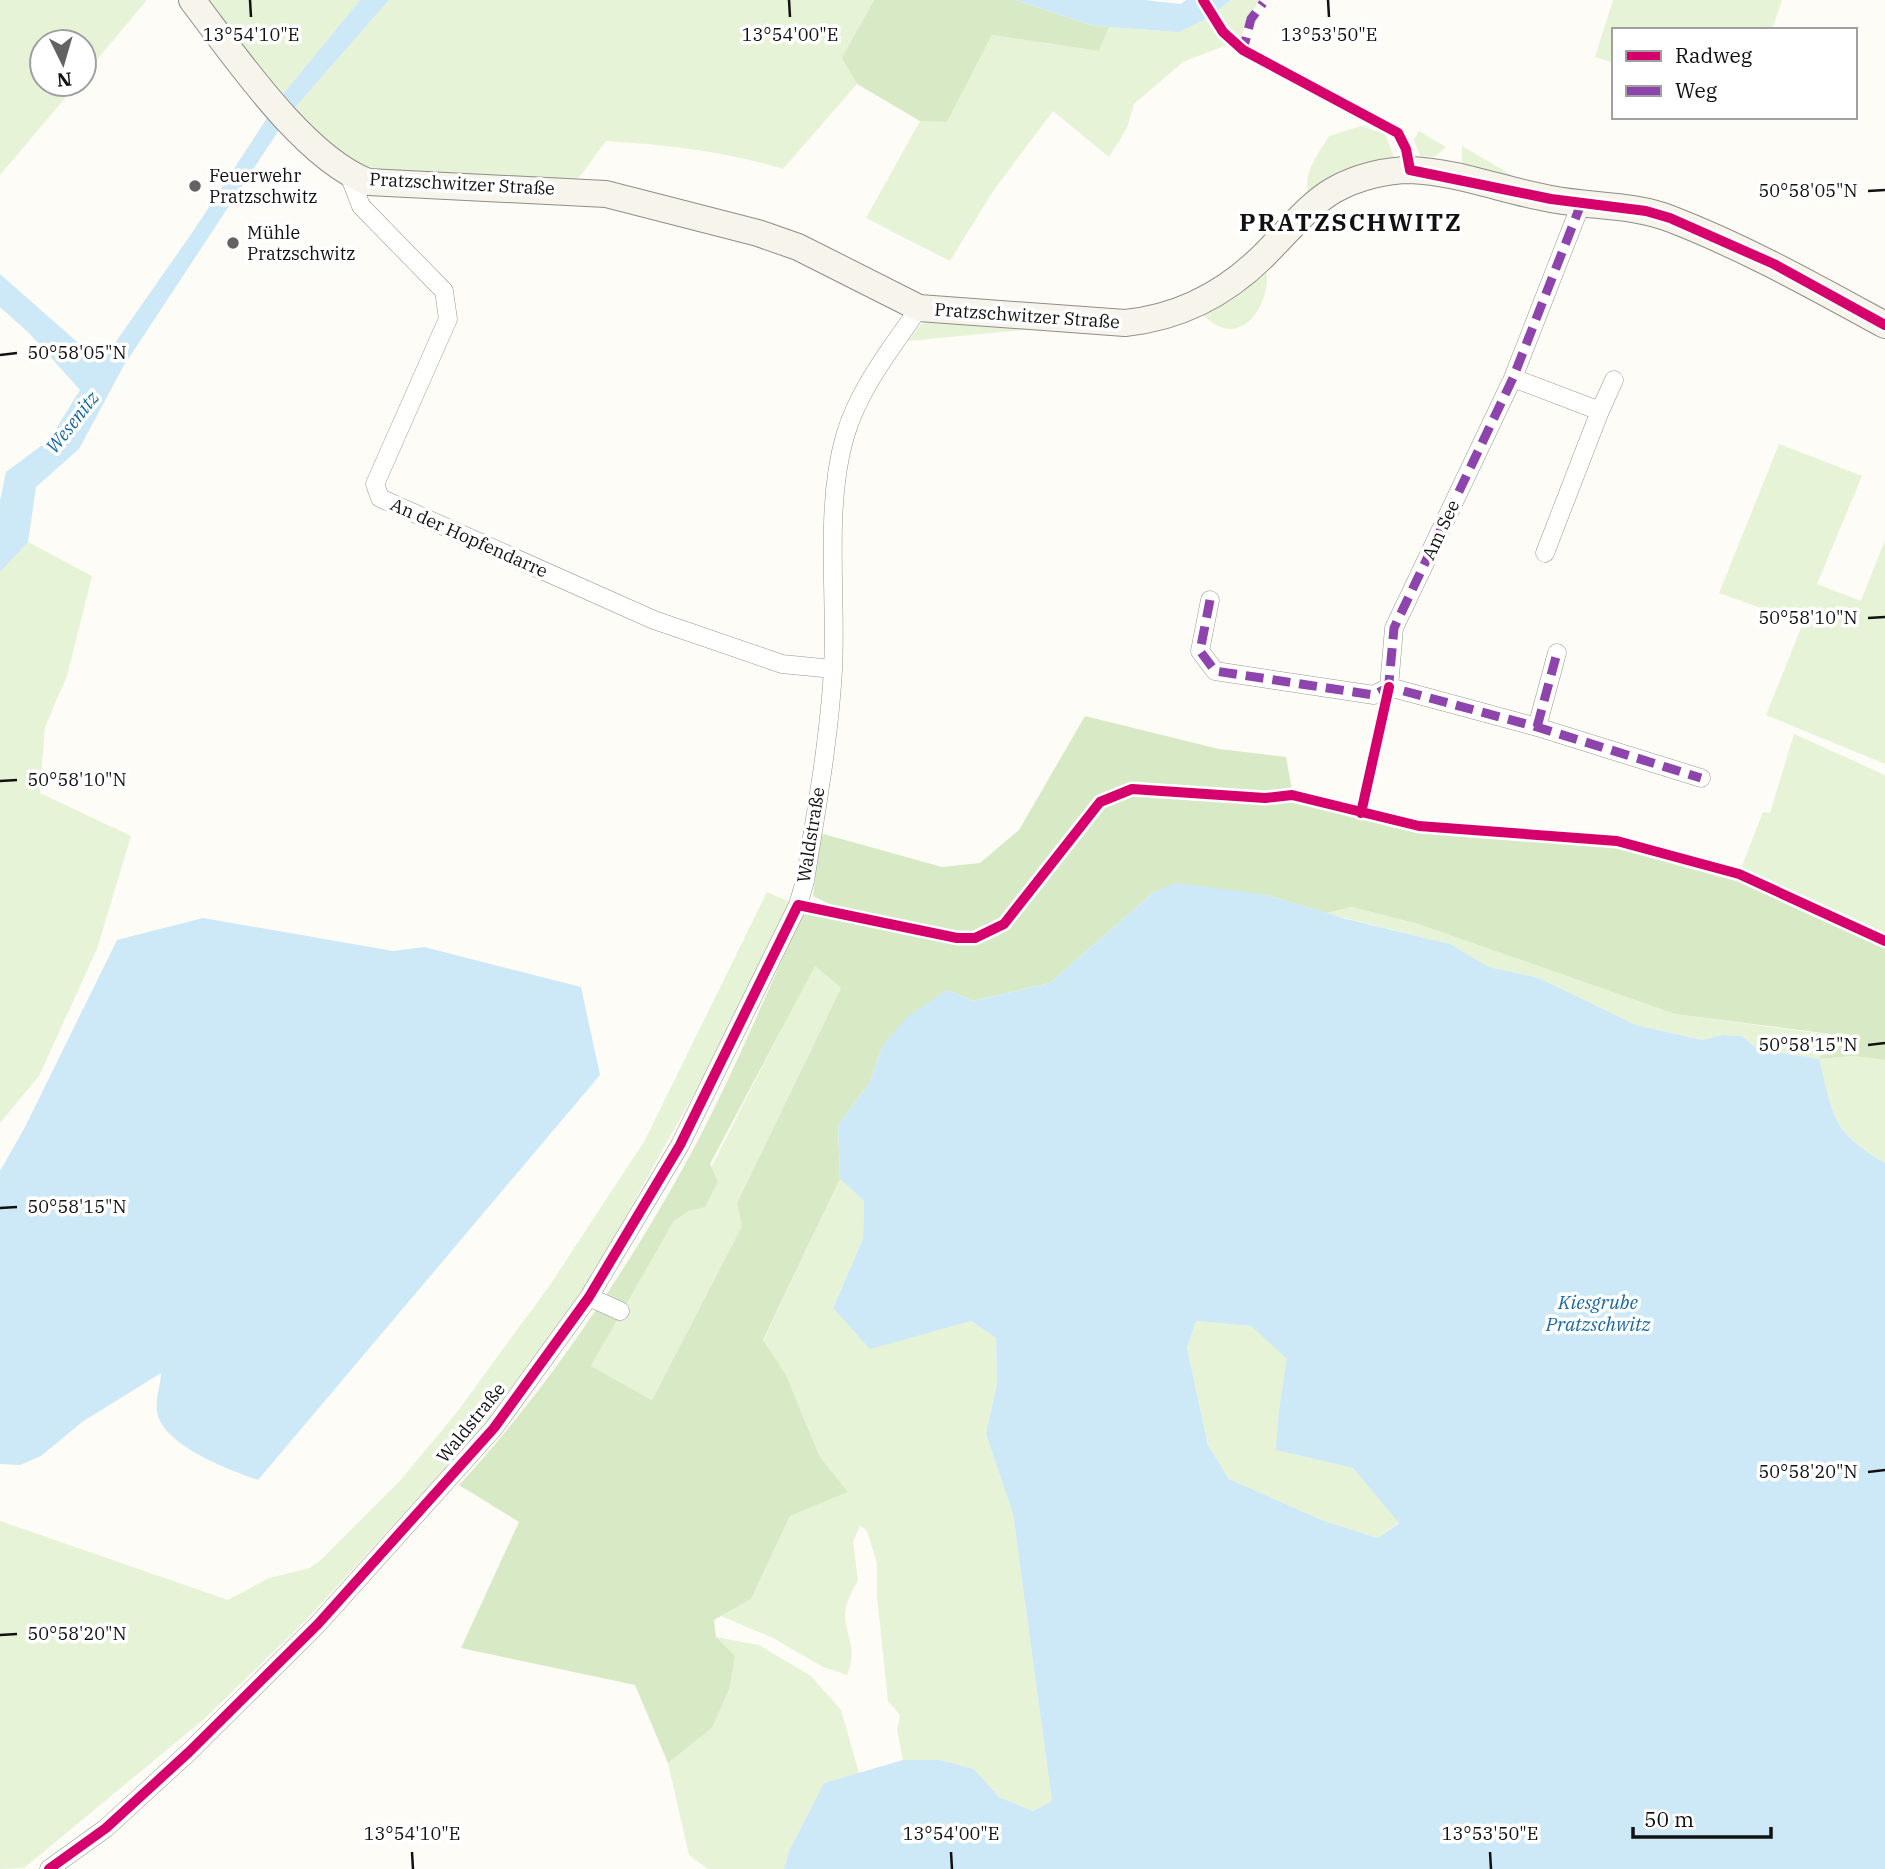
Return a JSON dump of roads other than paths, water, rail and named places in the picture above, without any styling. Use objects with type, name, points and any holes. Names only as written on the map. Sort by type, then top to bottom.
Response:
[{"type":"street","name":"Pratzschwitzer Straße","points":[[192,0],[281,112],[330,161],[349,175],[368,182],[606,194],[758,233],[810,253],[919,308],[1125,323],[1152,320],[1215,296],[1241,276],[1305,213],[1333,190],[1380,173],[1410,170],[1581,204],[1646,211],[1670,218],[1774,264],[1885,325]]},
{"type":"street","name":"An der Hopfendarre","points":[[349,175],[361,206],[444,291],[449,319],[375,484],[380,498],[654,620],[782,664],[833,669]]},
{"type":"street","name":"Am See","points":[[1389,687],[1394,628],[1513,378],[1581,204]]},
{"type":"street","name":"Waldstraße","points":[[49,1869],[115,1819],[189,1752],[318,1623],[494,1428],[589,1297],[680,1145],[798,905],[815,819],[833,669],[835,488],[841,451],[865,387],[919,308]]},
{"type":"street","points":[[1513,378],[1600,411]]},
{"type":"street","points":[[1545,553],[1614,380]]},
{"type":"street","points":[[1210,600],[1200,652],[1215,671],[1374,695],[1389,687],[1537,727],[1701,778]]},
{"type":"street","points":[[1537,727],[1557,653]]},
{"type":"street","points":[[589,1297],[620,1311]]},
{"type":"water","points":[[360,0],[389,0],[292,111],[279,99]]},
{"type":"water","points":[[1016,0],[1144,0],[1181,4],[1186,0],[1231,0],[1208,18],[1179,32],[1094,26]]},
{"type":"water","name":"Wesenitz","points":[[271,112],[283,124],[123,367],[79,449],[36,487],[28,542],[0,572],[0,501],[6,472],[49,440],[80,390],[29,333],[0,307],[0,274],[101,363],[194,230]]},
{"type":"water","name":"Kiesgrube Pratzschwitz","points":[[1177,883],[1267,895],[1347,919],[1450,944],[1489,967],[1539,978],[1636,1025],[1702,1040],[1722,1035],[1742,1036],[1757,1049],[1819,1059],[1837,1121],[1854,1141],[1885,1163],[1885,1869],[784,1869],[789,1851],[824,1783],[903,1760],[940,1760],[974,1769],[999,1797],[1033,1811],[1052,1801],[1013,1514],[986,1434],[997,1383],[996,1338],[971,1321],[870,1349],[833,1308],[863,1239],[864,1201],[840,1179],[838,1125],[870,1082],[882,1047],[908,1016],[947,990],[973,1001],[1050,983],[1155,891]],"holes":[[[1196,1321],[1251,1326],[1287,1359],[1276,1450],[1353,1468],[1399,1523],[1378,1538],[1324,1521],[1229,1479],[1208,1445],[1187,1348]]]},
{"type":"water","points":[[203,918],[393,951],[424,947],[581,987],[600,1075],[258,1480],[198,1455],[171,1435],[161,1423],[157,1411],[161,1373],[82,1422],[41,1456],[20,1465],[0,1464],[0,1171],[25,1127],[117,940]]},
{"type":"place","name":"Feuerwehr Pratzschwitz","points":[[195,186]]},
{"type":"place","name":"Mühle Pratzschwitz","points":[[233,243]]},
{"type":"district","name":"PRATZSCHWITZ","points":[[1351,223]]}]
